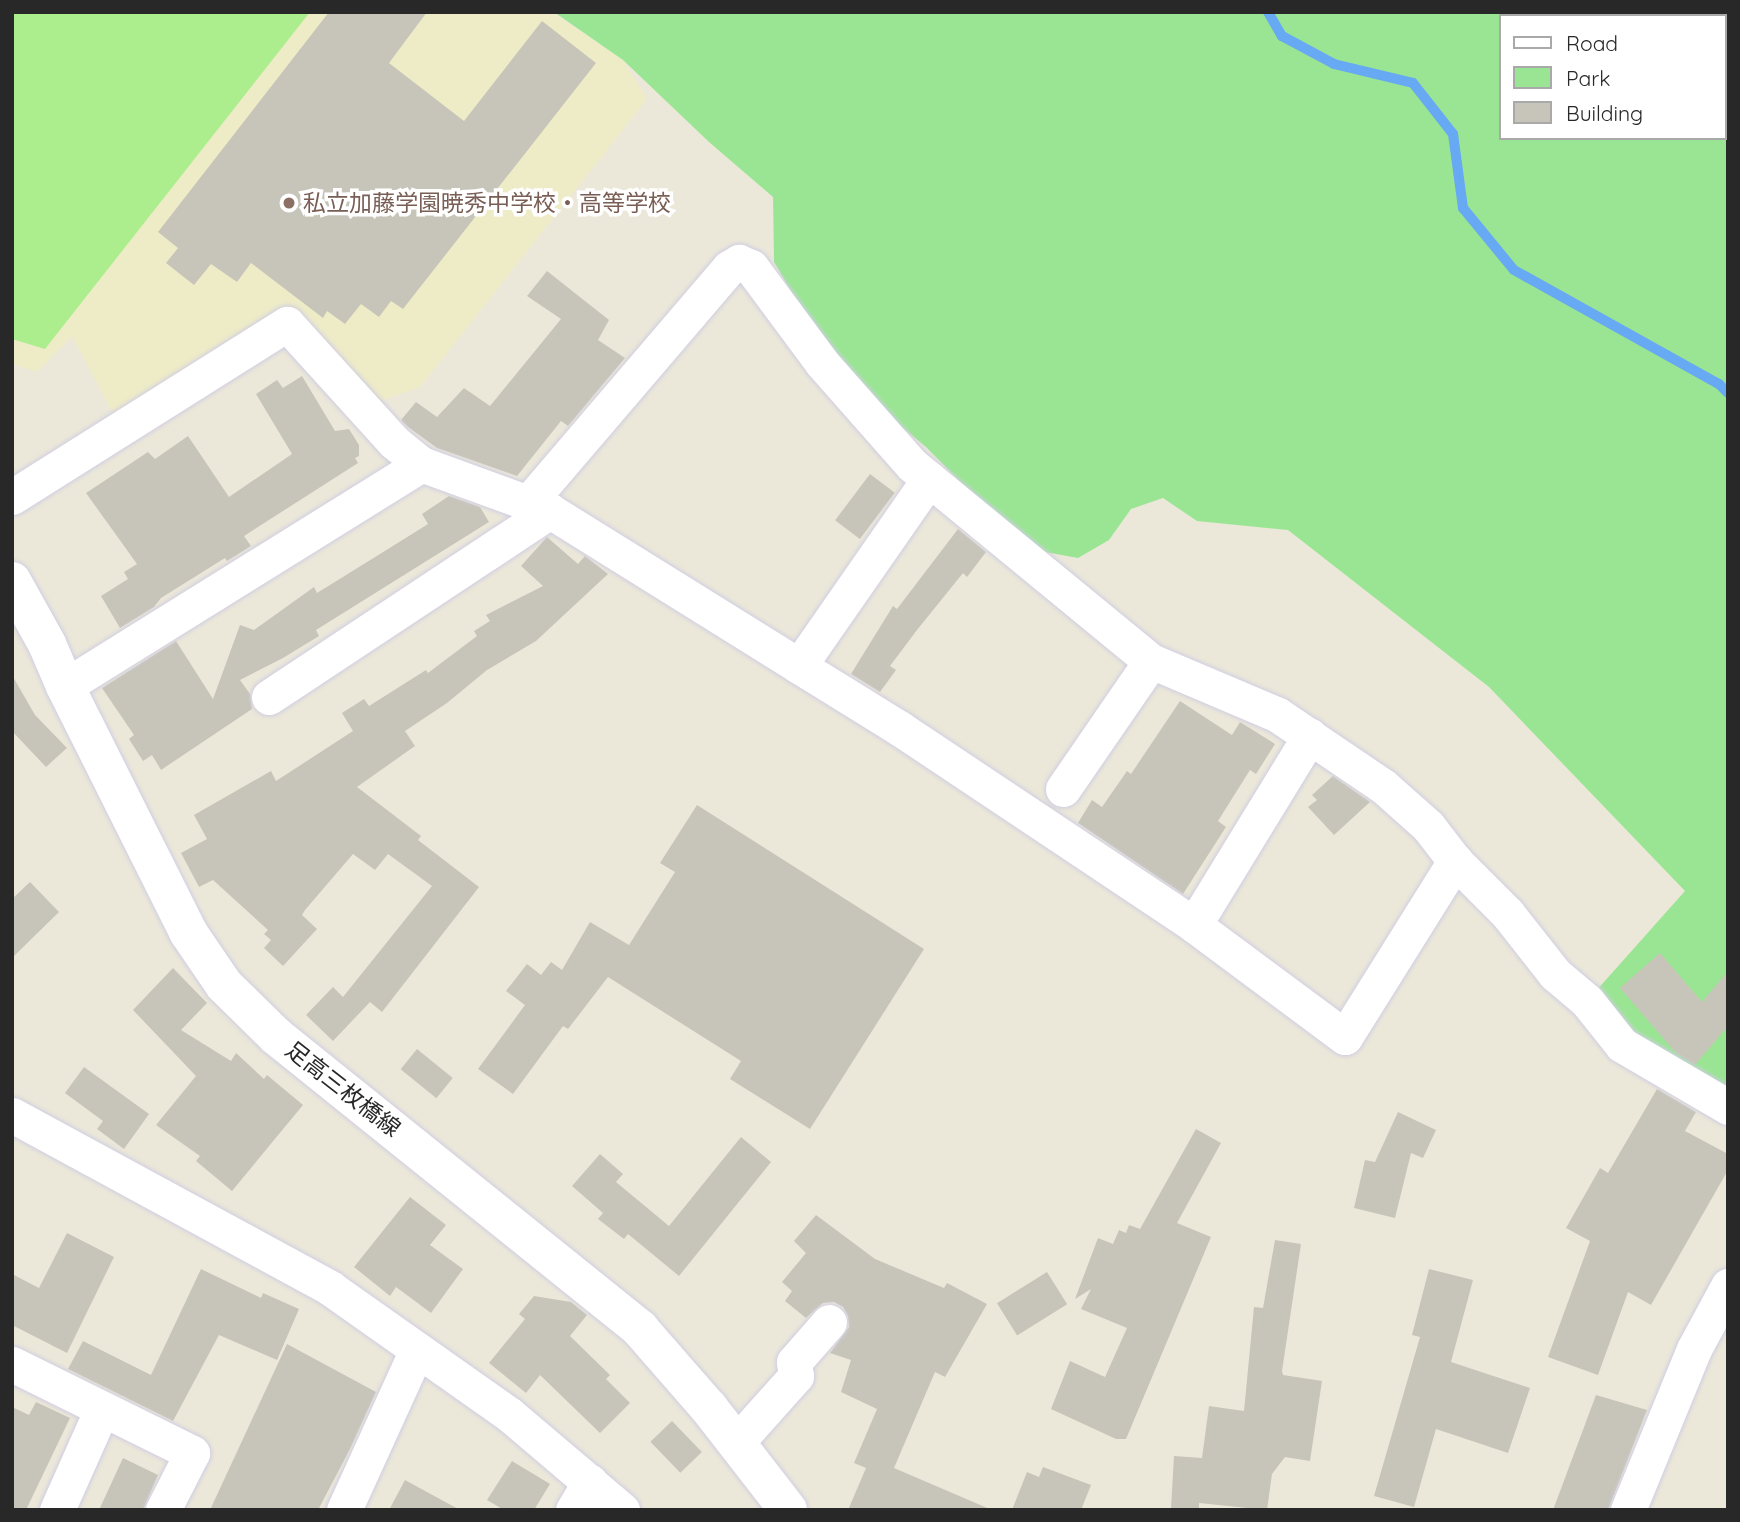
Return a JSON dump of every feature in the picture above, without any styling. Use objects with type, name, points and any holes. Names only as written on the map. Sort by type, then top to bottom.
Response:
[{"type":"main road","name":"足高三枚橋線","points":[[12,581],[47,644],[65,686],[188,932],[224,985],[276,1036],[640,1329],[736,1443],[788,1510]]},
{"type":"street","points":[[269,697],[539,507],[729,268],[739,261],[751,267],[822,363],[912,465],[1151,661],[1278,715],[1383,786],[1428,826],[1455,861],[1507,914],[1555,974],[1587,1001],[1622,1045],[1728,1107]]},
{"type":"street","points":[[12,497],[287,324],[394,442],[421,464],[539,507],[899,728],[1194,925],[1345,1037],[1455,861]]},
{"type":"street","points":[[65,686],[421,464]]},
{"type":"street","points":[[799,666],[929,479]]},
{"type":"street","points":[[1063,789],[1151,661]]},
{"type":"street","points":[[1194,925],[1310,736]]},
{"type":"street","points":[[12,1115],[330,1288],[510,1415],[581,1496],[622,1510]]},
{"type":"street","points":[[1628,1510],[1694,1349],[1728,1286]]},
{"type":"street","points":[[736,1443],[796,1376],[794,1362],[829,1322]]},
{"type":"street","points":[[344,1510],[417,1350]]},
{"type":"street","points":[[12,1364],[192,1453],[163,1510]]},
{"type":"street","points":[[57,1510],[102,1410]]},
{"type":"shaded area","name":"私立加藤学園暁秀中学校・高等学校","points":[[12,12],[552,12],[623,60],[647,99],[420,387],[380,401],[289,306],[115,417],[72,336],[37,372],[12,364]]},
{"type":"green space","points":[[12,12],[310,12],[45,349],[12,339]]},
{"type":"green space","points":[[554,12],[1728,12],[1728,1119],[1587,1001],[1685,891],[1489,687],[1288,530],[1197,521],[1163,498],[1131,509],[1109,540],[1078,558],[1045,552],[990,512],[926,447],[880,409],[834,365],[774,262],[773,197],[709,142],[623,60]]},
{"type":"building","points":[[329,12],[427,12],[389,63],[464,121],[542,21],[596,63],[403,309],[391,301],[379,317],[361,304],[345,324],[327,311],[323,318],[251,263],[237,282],[211,264],[194,285],[166,263],[178,248],[158,232]]},
{"type":"building","points":[[547,271],[609,320],[598,340],[625,358],[568,426],[561,421],[517,476],[437,448],[408,427],[401,420],[416,402],[437,417],[464,388],[490,406],[561,319],[527,296]]},
{"type":"building","points":[[302,376],[335,431],[349,429],[359,445],[359,456],[355,458],[358,463],[244,536],[251,546],[227,561],[225,558],[161,598],[154,607],[120,628],[101,596],[128,579],[124,572],[137,564],[86,493],[148,452],[155,459],[188,436],[229,497],[292,454],[256,394],[277,380],[283,388]]},
{"type":"building","points":[[870,474],[895,493],[860,539],[835,520]]},
{"type":"building","points":[[449,496],[480,507],[489,522],[316,630],[319,636],[240,680],[250,694],[252,709],[161,770],[152,755],[143,761],[129,739],[134,735],[102,688],[176,641],[213,699],[240,625],[254,630],[314,587],[317,593],[428,524],[422,514]]},
{"type":"building","points":[[958,529],[986,552],[967,577],[963,573],[917,630],[890,666],[896,670],[880,692],[851,674],[893,606],[897,609]]},
{"type":"building","points":[[547,537],[578,564],[585,556],[608,574],[536,641],[487,670],[447,703],[405,731],[415,746],[357,787],[421,836],[418,840],[479,887],[382,1012],[370,1002],[333,1041],[306,1015],[333,987],[343,997],[432,886],[388,854],[375,870],[353,854],[305,910],[302,915],[317,929],[283,966],[264,948],[271,940],[264,934],[268,930],[213,880],[199,887],[181,853],[207,839],[194,815],[271,771],[276,781],[353,731],[342,713],[364,699],[369,706],[426,670],[428,673],[477,636],[474,631],[490,621],[486,615],[543,586],[521,566]]},
{"type":"building","points":[[12,675],[35,715],[67,748],[46,767],[12,731]]},
{"type":"building","points":[[1180,701],[1232,735],[1240,722],[1275,744],[1256,774],[1250,770],[1218,821],[1226,827],[1183,894],[1078,823],[1092,800],[1102,807],[1127,771],[1131,774]]},
{"type":"building","points":[[1333,776],[1370,802],[1334,835],[1308,807],[1317,800],[1312,795]]},
{"type":"building","points":[[697,805],[924,949],[810,1129],[730,1079],[741,1061],[608,977],[568,1029],[563,1026],[513,1094],[478,1069],[525,1005],[506,991],[527,964],[541,975],[551,962],[562,970],[590,922],[629,945],[675,872],[660,863]]},
{"type":"building","points":[[30,882],[59,912],[12,958],[12,899]]},
{"type":"building","points":[[1660,953],[1702,1002],[1728,971],[1728,1026],[1695,1065],[1677,1054],[1620,988]]},
{"type":"building","points":[[173,968],[207,1003],[181,1030],[231,1061],[236,1053],[264,1079],[267,1075],[303,1105],[232,1191],[196,1161],[200,1156],[156,1125],[196,1076],[133,1010]]},
{"type":"building","points":[[417,1049],[453,1078],[436,1098],[401,1069]]},
{"type":"building","points":[[84,1067],[149,1114],[124,1149],[97,1129],[103,1121],[65,1093]]},
{"type":"building","points":[[1657,1089],[1696,1112],[1685,1131],[1728,1154],[1728,1170],[1651,1305],[1628,1292],[1598,1375],[1548,1357],[1590,1241],[1566,1228],[1600,1168],[1608,1173]]},
{"type":"building","points":[[1398,1112],[1436,1130],[1423,1158],[1411,1153],[1395,1218],[1354,1208],[1365,1160],[1375,1162]]},
{"type":"building","points":[[1196,1129],[1221,1143],[1177,1223],[1211,1237],[1126,1439],[1116,1439],[1051,1409],[1070,1361],[1105,1377],[1127,1328],[1081,1309],[1091,1289],[1075,1299],[1098,1238],[1113,1244],[1119,1230],[1126,1233],[1129,1225],[1140,1229]]},
{"type":"building","points":[[741,1137],[771,1162],[679,1276],[628,1234],[624,1239],[598,1219],[603,1213],[572,1186],[600,1154],[623,1174],[616,1182],[669,1226]]},
{"type":"building","points":[[410,1197],[446,1225],[430,1245],[463,1269],[431,1313],[396,1287],[390,1296],[354,1267]]},
{"type":"building","points":[[816,1215],[875,1259],[944,1288],[947,1283],[987,1304],[945,1377],[935,1372],[894,1468],[992,1510],[848,1510],[866,1468],[854,1463],[877,1409],[841,1392],[851,1360],[830,1353],[849,1327],[848,1316],[843,1307],[834,1302],[823,1303],[806,1318],[785,1301],[792,1291],[782,1282],[806,1253],[794,1241]]},
{"type":"building","points":[[67,1233],[114,1257],[67,1353],[12,1325],[12,1274],[39,1288]]},
{"type":"building","points":[[1275,1240],[1301,1244],[1282,1371],[1283,1375],[1322,1381],[1310,1461],[1285,1457],[1272,1474],[1267,1510],[1199,1503],[1199,1509],[1171,1508],[1174,1456],[1202,1458],[1209,1406],[1244,1411],[1254,1307],[1263,1308]]},
{"type":"building","points":[[201,1269],[261,1298],[263,1293],[299,1309],[277,1360],[219,1335],[173,1421],[68,1369],[83,1341],[151,1375]]},
{"type":"building","points":[[1429,1269],[1473,1280],[1451,1362],[1530,1388],[1508,1453],[1436,1429],[1414,1507],[1374,1496],[1420,1337],[1412,1335]]},
{"type":"building","points":[[1047,1272],[1067,1304],[1017,1335],[997,1303]]},
{"type":"building","points":[[534,1296],[571,1302],[587,1315],[570,1336],[610,1375],[606,1379],[630,1403],[600,1433],[540,1375],[526,1393],[489,1363],[525,1319],[519,1314]]},
{"type":"building","points":[[287,1344],[376,1392],[350,1449],[318,1510],[210,1510]]},
{"type":"building","points":[[1596,1395],[1647,1410],[1608,1510],[1553,1510]]},
{"type":"building","points":[[36,1402],[70,1418],[26,1510],[12,1510],[12,1407],[29,1415]]},
{"type":"building","points":[[672,1421],[702,1452],[680,1473],[650,1442]]},
{"type":"building","points":[[123,1458],[158,1475],[143,1510],[99,1510]]},
{"type":"building","points":[[512,1461],[550,1484],[534,1510],[504,1510],[487,1500]]},
{"type":"building","points":[[1043,1467],[1091,1485],[1081,1510],[1012,1510],[1027,1472],[1039,1477]]},
{"type":"building","points":[[405,1480],[460,1510],[389,1510]]},
{"type":"waterway","points":[[1268,12],[1282,36],[1334,64],[1413,83],[1453,134],[1463,208],[1514,270],[1719,384],[1728,393]]},
{"type":"place","name":"私立加藤学園暁秀中学校・高等学校","points":[[289,203]]}]
